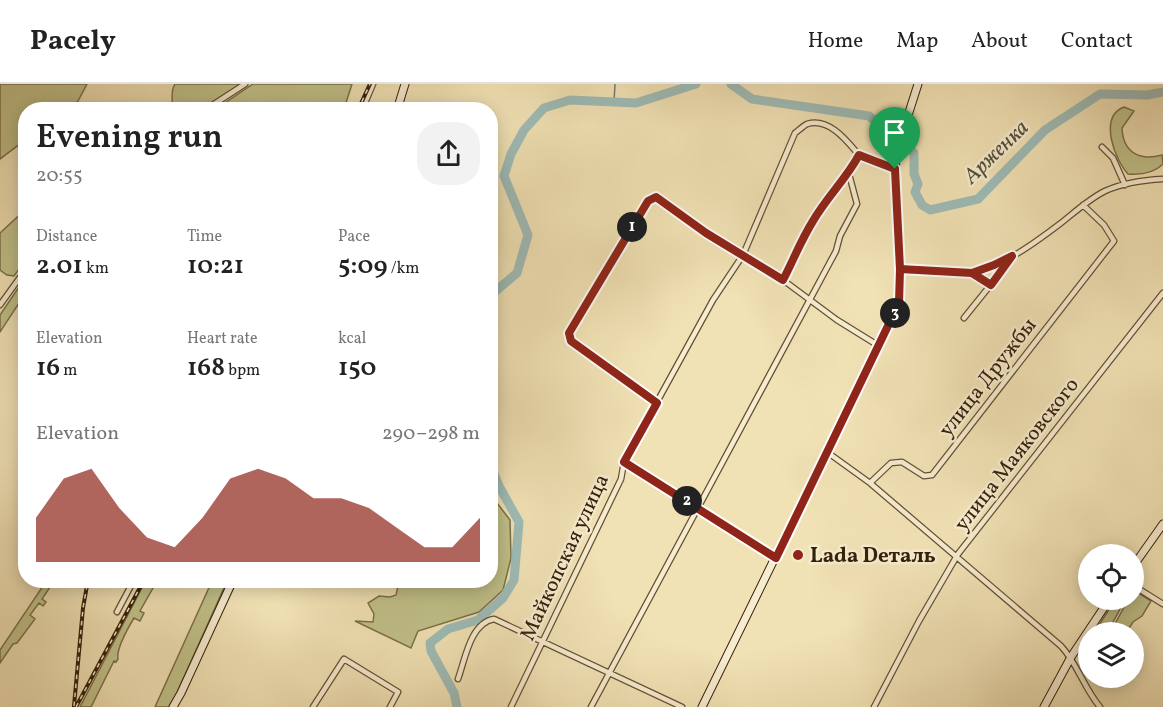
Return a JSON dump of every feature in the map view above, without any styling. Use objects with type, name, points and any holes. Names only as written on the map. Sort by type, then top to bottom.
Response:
[{"type":"main road","points":[[399,102],[405,84]]},
{"type":"main road","points":[[702,707],[899,303],[900,269],[895,169],[897,150],[918,84]]},
{"type":"main road","points":[[1144,551],[1163,524]]},
{"type":"main road","points":[[173,707],[230,588]]},
{"type":"main road","points":[[1044,707],[1071,657],[1102,610]]},
{"type":"street","points":[[217,102],[245,84]]},
{"type":"street","points":[[365,102],[373,84]]},
{"type":"street","name":"Майкопская улица","points":[[511,707],[621,479],[624,462],[713,300],[742,255],[795,133],[806,124],[820,124],[841,134],[859,155]]},
{"type":"street","points":[[1102,147],[1113,159],[1125,185]]},
{"type":"street","points":[[783,280],[812,222],[830,194],[849,174],[859,155],[895,169]]},
{"type":"street","points":[[591,707],[836,251],[840,236],[856,204],[849,174]]},
{"type":"street","points":[[900,269],[972,273],[1012,256],[1105,191],[1138,181],[1163,179]]},
{"type":"street","points":[[657,403],[571,341],[569,333],[648,201],[656,197],[706,233],[783,280],[879,346]]},
{"type":"street","name":"улица Дружбы","points":[[870,483],[891,463],[902,462],[924,476],[932,475],[1114,241],[1104,225],[1083,205]]},
{"type":"street","points":[[964,318],[1012,256]]},
{"type":"street","points":[[972,273],[991,285]]},
{"type":"street","points":[[0,305],[18,280]]},
{"type":"street","name":"улица Маяковского","points":[[874,707],[919,621],[957,556],[1163,293]]},
{"type":"street","points":[[827,452],[870,483],[1061,646],[1071,657],[1082,681],[1100,707]]},
{"type":"street","points":[[624,462],[776,558]]},
{"type":"street","points":[[117,612],[130,588]]},
{"type":"street","points":[[1144,592],[1163,604]]},
{"type":"street","points":[[458,679],[474,633],[486,620],[494,619],[682,707]]},
{"type":"street","points":[[313,707],[344,659],[398,693],[390,707]]},
{"type":"green space","points":[[0,84],[87,84],[77,102],[18,102],[18,145],[0,159]]},
{"type":"green space","points":[[175,84],[241,84],[214,102],[172,102],[172,91]]},
{"type":"green space","points":[[253,84],[352,84],[346,102],[226,102]]},
{"type":"green space","points":[[1124,107],[1134,111],[1122,128],[1126,144],[1129,149],[1140,156],[1162,155],[1163,164],[1155,170],[1142,174],[1128,174],[1118,159],[1110,129],[1116,112]]},
{"type":"green space","points":[[18,216],[18,271],[14,276],[7,275],[0,270],[0,233]]},
{"type":"green space","points":[[18,288],[18,305],[0,332],[0,315]]},
{"type":"green space","points":[[498,504],[510,520],[511,558],[503,590],[479,612],[418,631],[411,648],[355,621],[373,622],[374,614],[368,603],[379,596],[396,595],[398,588],[498,588]]},
{"type":"green space","points":[[42,588],[49,588],[42,599],[46,602],[43,606],[39,603],[30,615],[35,619],[0,663],[0,650]]},
{"type":"green space","points":[[142,588],[153,588],[140,611],[144,613],[140,621],[134,618],[121,644],[118,659],[114,661],[91,707],[80,707]]},
{"type":"green space","points":[[209,588],[224,588],[175,697],[169,707],[155,707]]},
{"type":"green space","points":[[1144,596],[1151,601],[1142,616],[1133,622],[1116,622],[1123,610],[1144,610]]},
{"type":"green space","points":[[1109,610],[1120,610],[1113,622],[1101,622]]},
{"type":"waterway","points":[[614,102],[615,84]]},
{"type":"waterway","name":"Арженка","points":[[498,289],[517,273],[528,235],[504,176],[511,154],[524,130],[544,108],[570,100],[636,103],[696,84]]},
{"type":"waterway","name":"Арженка","points":[[731,84],[752,99],[869,116],[914,153],[914,174],[918,184],[915,192],[922,205],[930,210],[978,199],[1045,130],[1100,94],[1147,95],[1163,92]]},
{"type":"waterway","name":"Арженка","points":[[457,707],[454,693],[431,651],[430,643],[448,629],[478,620],[503,598],[514,580],[519,522],[498,484]]},
{"type":"railway","points":[[362,102],[370,84]]},
{"type":"railway","points":[[74,706],[87,588]]},
{"type":"railway","points":[[76,707],[140,588]]},
{"type":"place","name":"Lada Dеталь","points":[[798,555]]},
{"type":"route","points":[[895,169],[859,155],[849,174],[830,194],[812,222],[783,280],[706,233],[656,197],[648,201],[569,333],[571,341],[657,403],[624,462],[776,558],[899,303],[900,269],[972,273],[1012,256],[991,285],[972,273],[935,271],[900,269],[895,169]]}]
